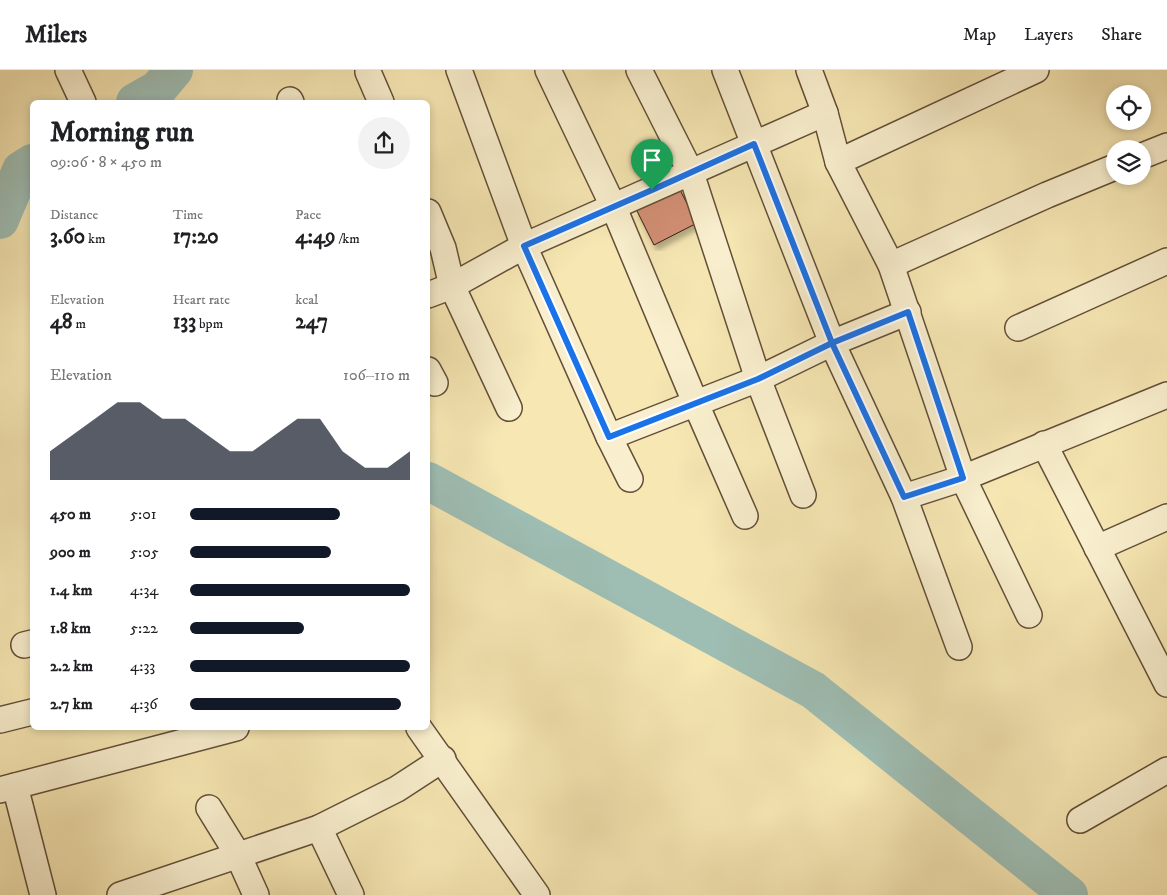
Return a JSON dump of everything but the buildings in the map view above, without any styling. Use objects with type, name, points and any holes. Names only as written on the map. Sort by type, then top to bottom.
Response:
[{"type":"street","points":[[68,70],[82,100]]},
{"type":"street","points":[[459,70],[524,246],[609,437],[630,479]]},
{"type":"street","points":[[548,70],[614,208],[745,516]]},
{"type":"street","points":[[639,70],[691,173],[758,379],[803,495]]},
{"type":"street","points":[[725,70],[832,343],[904,497],[960,647]]},
{"type":"street","points":[[809,70],[826,113],[838,162],[891,265],[963,478],[1029,615]]},
{"type":"street","points":[[838,162],[1036,70]]},
{"type":"street","points":[[368,72],[380,100]]},
{"type":"street","points":[[430,294],[452,286],[524,246],[826,113]]},
{"type":"street","points":[[1151,152],[1167,146]]},
{"type":"street","points":[[891,265],[1106,171]]},
{"type":"street","points":[[430,217],[443,248],[452,286],[509,408]]},
{"type":"street","points":[[1018,328],[1167,261]]},
{"type":"street","points":[[609,437],[758,379],[832,343],[908,312]]},
{"type":"street","points":[[904,497],[963,478],[1167,395]]},
{"type":"street","points":[[1044,444],[1167,684]]},
{"type":"street","points":[[1097,548],[1167,517]]},
{"type":"street","points":[[0,720],[30,712]]},
{"type":"street","points":[[43,895],[7,788],[228,730]]},
{"type":"street","points":[[421,730],[443,759],[537,895]]},
{"type":"street","points":[[120,895],[169,887],[238,855],[319,828],[397,789],[443,759]]},
{"type":"street","points":[[1080,820],[1167,770]]},
{"type":"street","points":[[209,808],[238,855],[256,895]]},
{"type":"street","points":[[319,828],[351,895]]},
{"type":"waterway","points":[[139,100],[158,89],[174,70]]},
{"type":"waterway","points":[[0,220],[21,170],[30,164]]},
{"type":"waterway","points":[[430,482],[813,690],[1069,895]]},
{"type":"route","points":[[652,190],[524,246],[609,437],[758,379],[832,343],[904,497],[963,478],[908,312],[832,343],[754,144],[652,190]]}]
